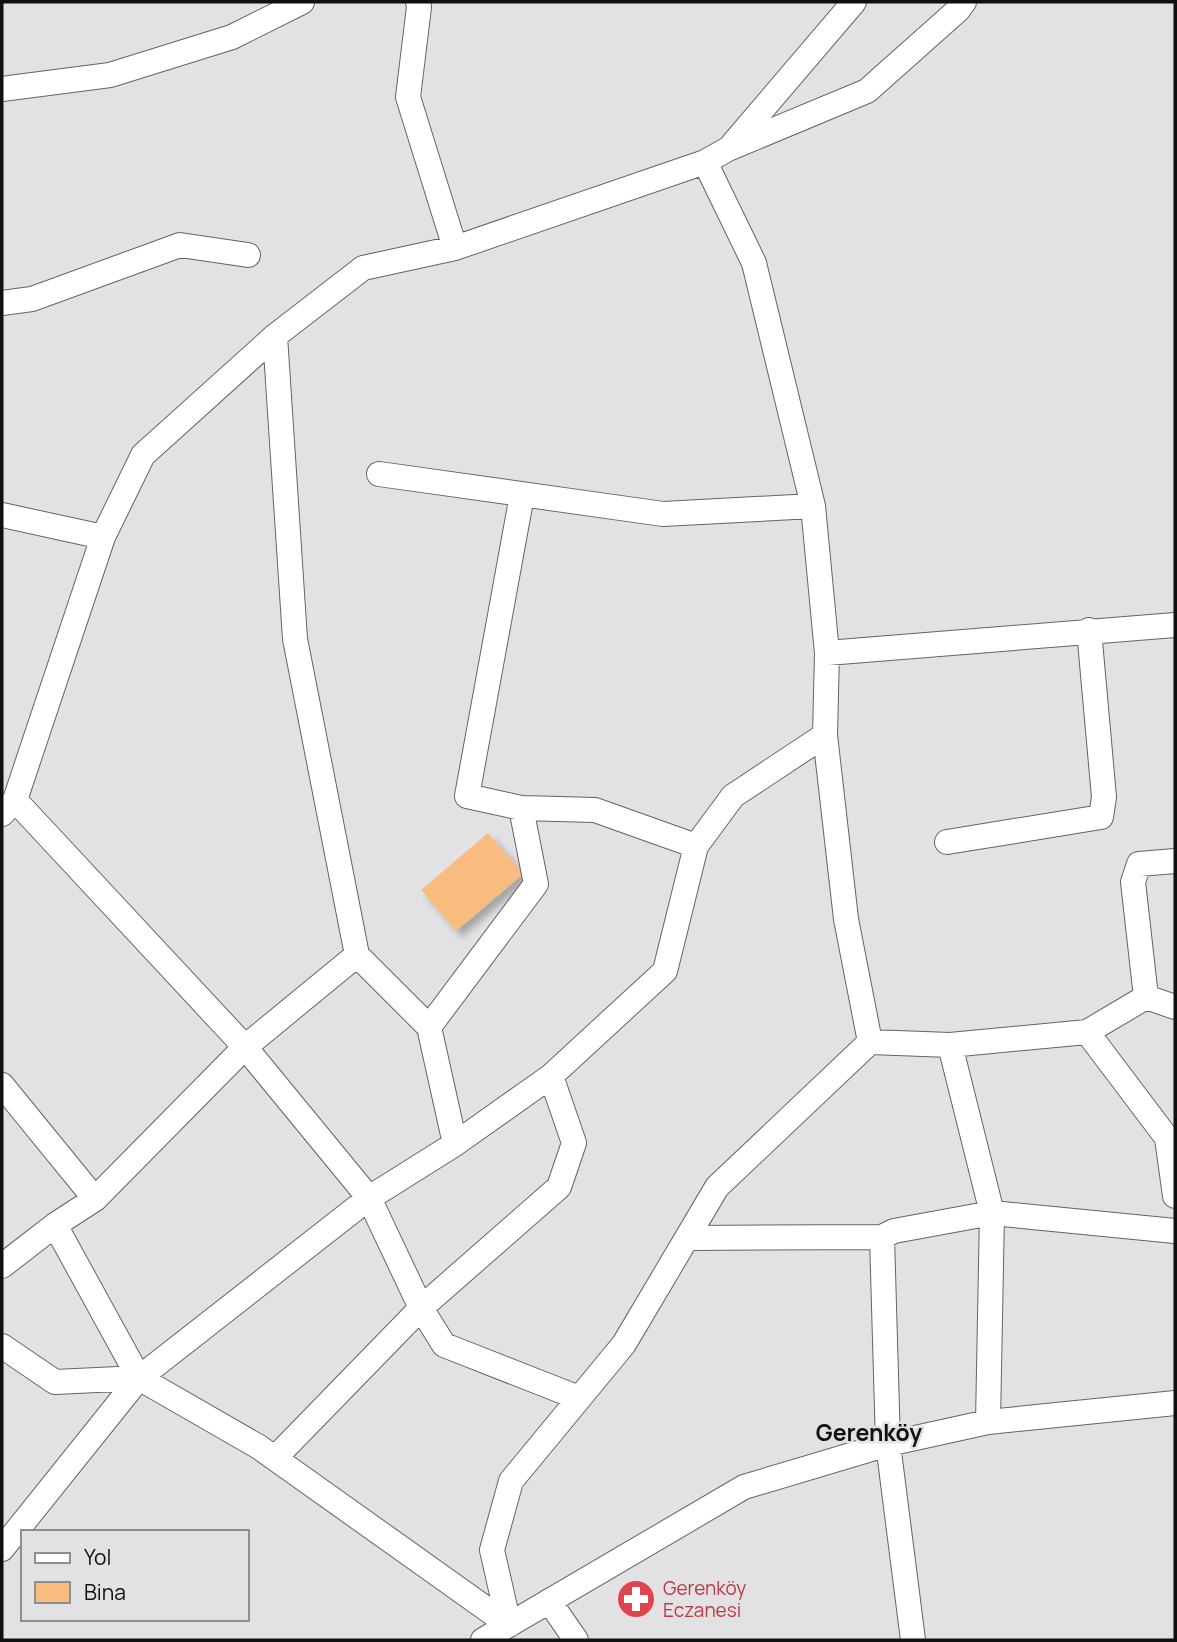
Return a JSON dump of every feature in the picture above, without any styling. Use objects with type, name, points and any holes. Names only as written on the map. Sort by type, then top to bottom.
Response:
[{"type":"street","points":[[2,89],[110,75],[232,37],[302,2]]},
{"type":"street","points":[[418,2],[408,97],[455,248]]},
{"type":"street","points":[[728,149],[854,2]]},
{"type":"street","points":[[579,1398],[444,1345],[421,1308],[369,1198],[244,1047],[9,807],[103,537],[143,455],[275,336],[363,268],[455,248],[705,162],[728,149],[867,91],[964,2]]},
{"type":"street","points":[[705,162],[754,263],[813,506],[827,653],[825,735],[846,919],[870,1042]]},
{"type":"street","points":[[2,303],[32,299],[180,245],[248,255]]},
{"type":"street","points":[[275,336],[295,639],[357,956],[429,1027],[455,1144]]},
{"type":"street","points":[[379,474],[663,514],[813,506]]},
{"type":"street","points":[[522,495],[467,796],[521,808],[595,810],[696,846]]},
{"type":"street","points":[[2,514],[103,537]]},
{"type":"street","points":[[827,653],[1175,625]]},
{"type":"street","points":[[947,842],[1101,817],[1104,797],[1089,630]]},
{"type":"street","points":[[2,1549],[139,1378],[369,1198],[455,1144],[551,1076],[665,971],[696,846],[733,796],[825,735]]},
{"type":"street","points":[[429,1027],[536,884],[521,808]]},
{"type":"street","points":[[1146,997],[1133,882],[1139,864],[1175,861]]},
{"type":"street","points":[[2,1266],[55,1224],[94,1199],[244,1047],[357,956]]},
{"type":"street","points":[[509,1625],[492,1550],[511,1481],[624,1344],[717,1187],[870,1042],[950,1045],[1087,1032],[1146,997],[1175,1007]]},
{"type":"street","points":[[1087,1032],[1167,1138],[1175,1196]]},
{"type":"street","points":[[950,1045],[992,1213],[988,1422]]},
{"type":"street","points":[[275,1458],[421,1308],[559,1186],[574,1143],[551,1076]]},
{"type":"street","points":[[2,1085],[94,1199]]},
{"type":"street","points":[[687,1238],[882,1237],[894,1231],[992,1213],[1175,1231]]},
{"type":"street","points":[[55,1224],[139,1378],[259,1447],[509,1625]]},
{"type":"street","points":[[882,1237],[888,1444],[913,1640]]},
{"type":"street","points":[[2,1346],[55,1382],[139,1378]]},
{"type":"street","points":[[483,1640],[744,1487],[888,1444],[988,1422],[1175,1403]]},
{"type":"street","points":[[549,1601],[576,1640]]},
{"type":"building","points":[[488,833],[523,874],[456,931],[421,890]]},
{"type":"place","name":"Gerenköy Eczanesi","points":[[636,1599]]},
{"type":"district","name":"Gerenköy","points":[[869,1432]]}]
